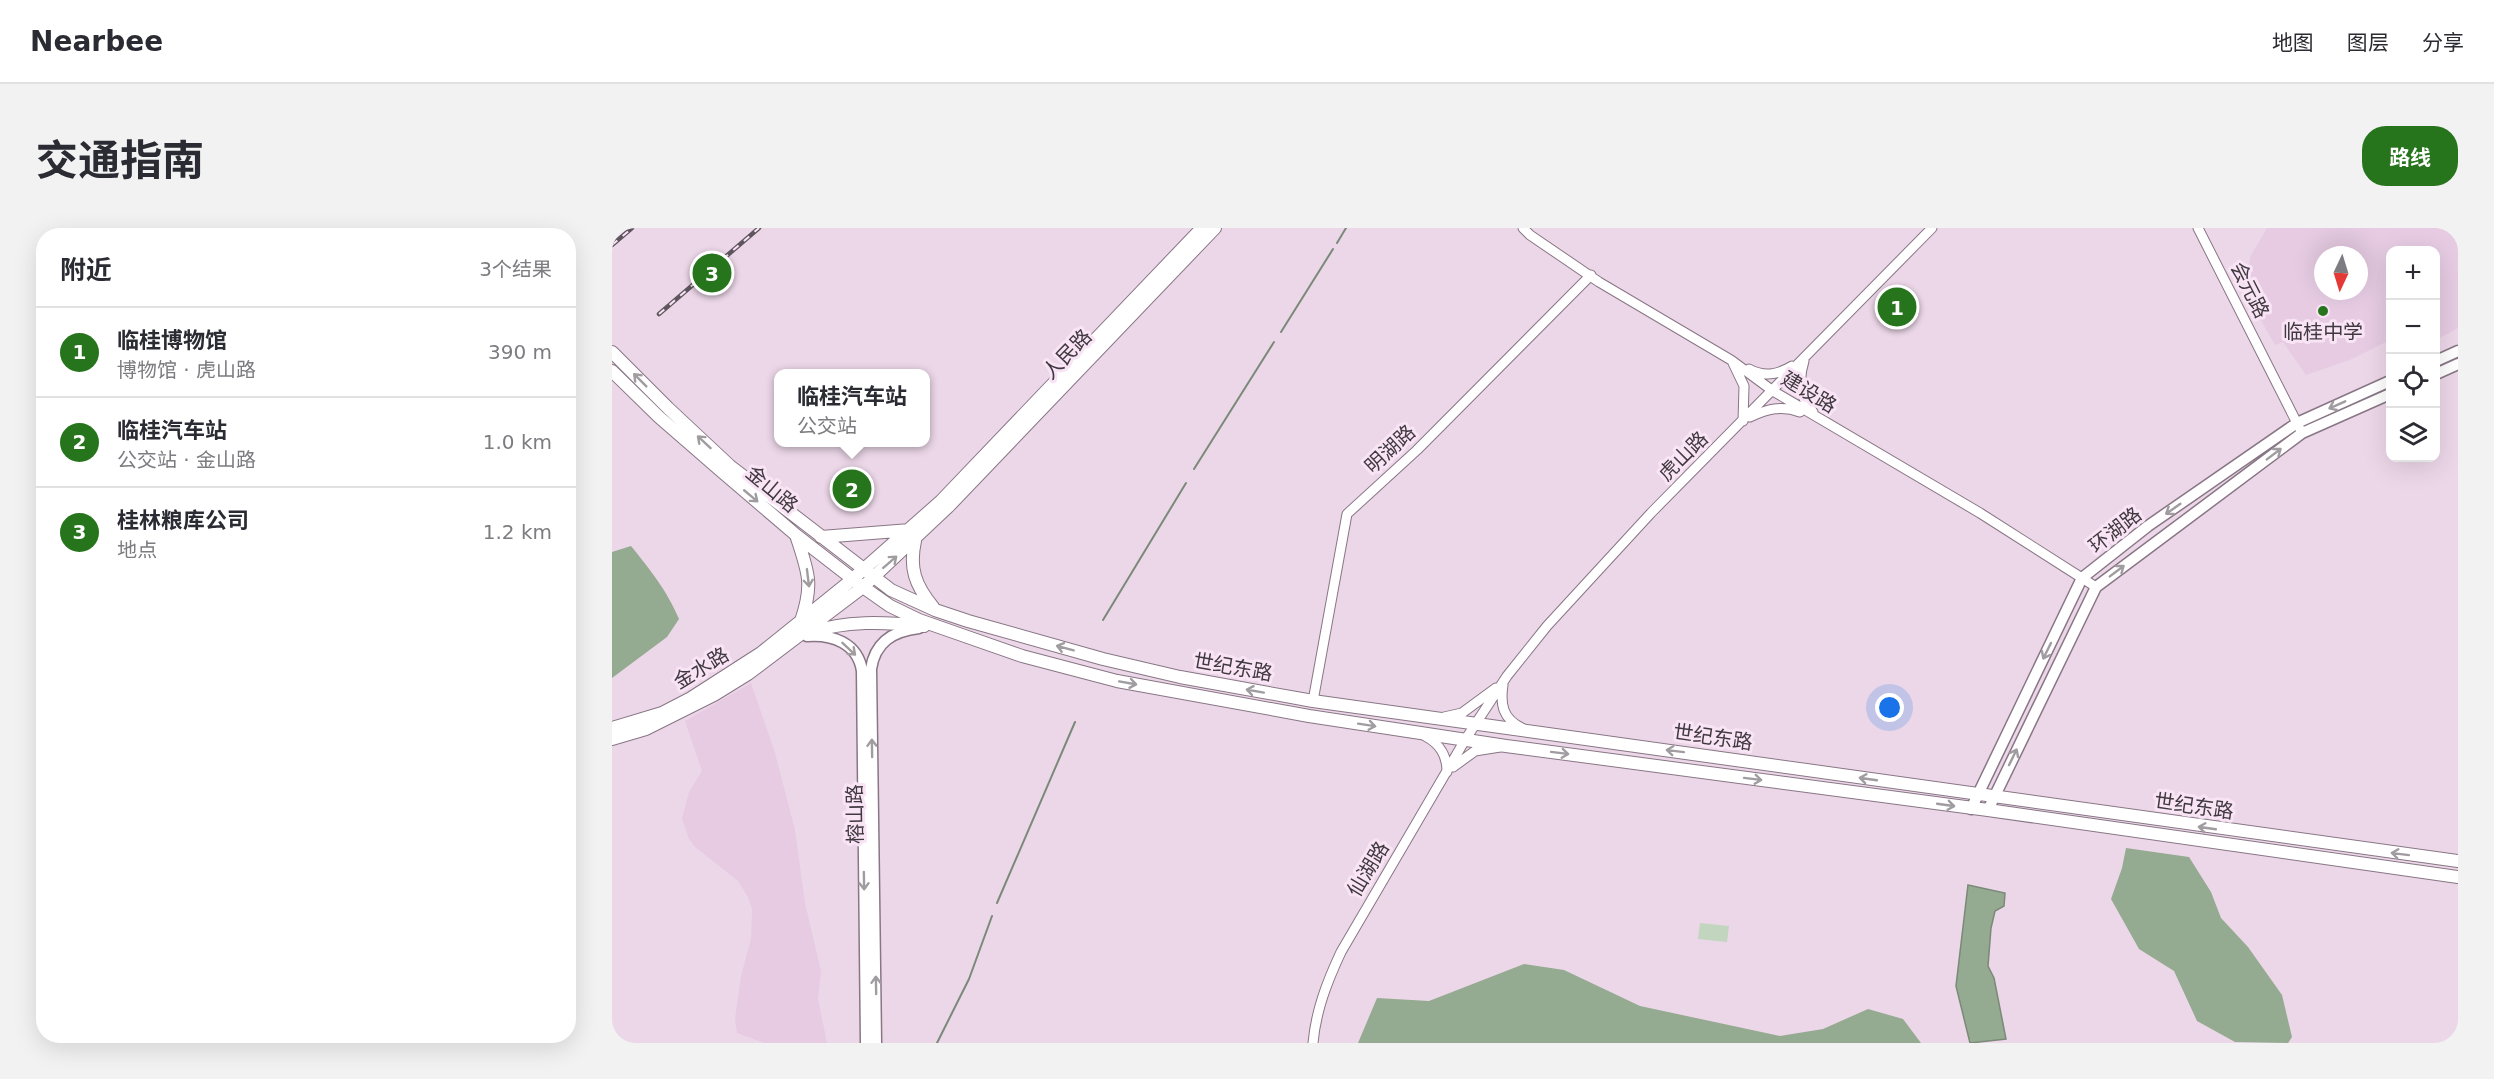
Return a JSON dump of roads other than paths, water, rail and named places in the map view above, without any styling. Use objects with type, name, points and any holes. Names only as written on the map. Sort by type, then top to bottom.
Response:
[{"type":"main road","name":"人民路","points":[[944,504],[1202,228]]},
{"type":"main road","name":"人民路","points":[[944,504],[1215,228]]},
{"type":"main road","points":[[2440,359],[2458,351]]},
{"type":"main road","name":"金山路","points":[[612,352],[663,413],[796,535],[863,588],[890,606],[934,627]]},
{"type":"main road","points":[[2440,372],[2458,364]]},
{"type":"main road","name":"金山路","points":[[612,370],[730,466],[891,590],[935,610]]},
{"type":"main road","name":"环湖路","points":[[1971,809],[2082,578],[2148,526],[2300,428],[2386,384]]},
{"type":"main road","name":"环湖路","points":[[1988,810],[2096,586],[2300,428],[2386,396]]},
{"type":"main road","points":[[869,573],[913,535],[944,504]]},
{"type":"main road","points":[[796,535],[809,580],[810,594],[800,622]]},
{"type":"main road","points":[[821,537],[913,535]]},
{"type":"main road","points":[[913,535],[913,576],[923,595],[935,610]]},
{"type":"main road","name":"金水路","points":[[612,728],[662,713],[691,698],[761,653],[853,579],[869,573]]},
{"type":"main road","name":"金水路","points":[[612,740],[646,729],[714,696],[863,588],[869,573]]},
{"type":"main road","name":"世纪东路","points":[[935,610],[968,621],[1180,677],[1313,701],[1711,755],[1978,796],[2458,861]]},
{"type":"main road","points":[[795,638],[820,629],[870,621],[934,627]]},
{"type":"main road","name":"世纪东路","points":[[934,627],[1022,656],[1117,681],[1421,733],[2458,877]]},
{"type":"main road","name":"榕山路","points":[[876,1043],[873,660],[878,647],[896,633],[934,627]]},
{"type":"main road","name":"榕山路","points":[[795,638],[830,637],[850,647],[860,662],[866,1043]]},
{"type":"street","name":"建设路","points":[[1523,228],[1599,282],[1731,360],[1773,391],[1980,513],[2096,586]]},
{"type":"street","name":"虎山路","points":[[1476,724],[1503,683],[1547,626],[1651,513],[1932,228]]},
{"type":"street","name":"会元路","points":[[2198,228],[2300,428]]},
{"type":"street","name":"明湖路","points":[[1313,701],[1347,514],[1417,450],[1591,275]]},
{"type":"street","points":[[1731,360],[1755,372],[1768,375],[1783,372],[1804,359]]},
{"type":"street","points":[[1804,359],[1801,370],[1802,392],[1807,406],[1819,419]]},
{"type":"street","points":[[1731,360],[1744,386],[1746,406],[1743,421]]},
{"type":"street","points":[[1743,421],[1773,408],[1792,409],[1819,419]]},
{"type":"street","points":[[1437,718],[1462,713],[1503,683]]},
{"type":"street","points":[[1503,683],[1501,700],[1504,712],[1511,722],[1530,731]]},
{"type":"street","name":"仙湖路","points":[[1313,1043],[1325,986],[1341,952],[1360,916],[1476,724]]},
{"type":"street","points":[[1421,733],[1441,749],[1447,761],[1447,772]]},
{"type":"street","points":[[1447,772],[1475,752],[1506,746]]},
{"type":"waterway","points":[[1337,243],[1346,228]]},
{"type":"waterway","points":[[1281,332],[1333,249]]},
{"type":"waterway","points":[[1194,469],[1274,342]]},
{"type":"waterway","points":[[1103,620],[1186,483]]},
{"type":"waterway","points":[[997,903],[1075,722]]},
{"type":"waterway","points":[[937,1043],[969,979],[992,916]]},
{"type":"railway","points":[[612,245],[632,228]]},
{"type":"railway","points":[[659,314],[759,228]]},
{"type":"place","name":"桂林粮库公司","points":[[712,273]]},
{"type":"place","name":"临桂博物馆","points":[[1897,307]]},
{"type":"place","name":"临桂中学","points":[[2323,311]]},
{"type":"place","name":"临桂汽车站","points":[[852,489]]}]
